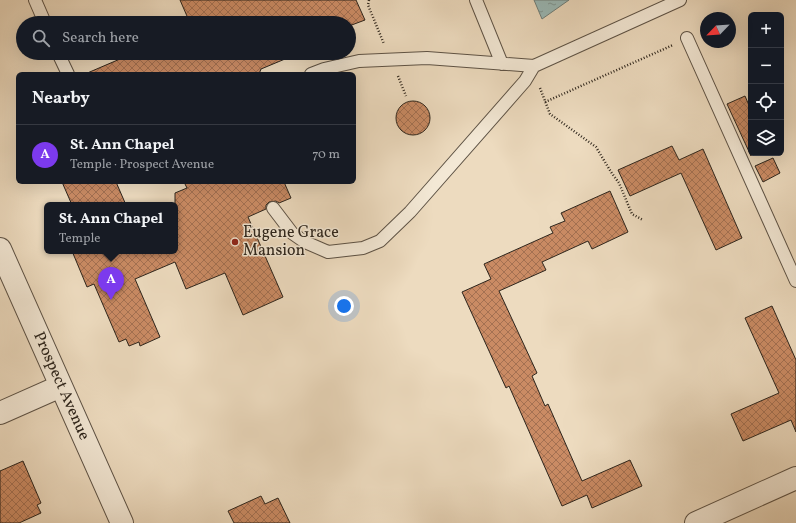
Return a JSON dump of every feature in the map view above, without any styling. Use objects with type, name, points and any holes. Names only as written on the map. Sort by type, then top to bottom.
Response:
[{"type":"street","name":"Prospect Avenue","points":[[0,249],[122,523]]},
{"type":"street","points":[[0,413],[61,386]]},
{"type":"street","points":[[705,521],[796,478]]},
{"type":"lane","points":[[35,0],[42,16]]},
{"type":"lane","points":[[476,0],[502,64]]},
{"type":"lane","points":[[316,72],[359,62],[428,58],[534,66],[680,0]]},
{"type":"lane","points":[[687,38],[796,281]]},
{"type":"lane","points":[[61,60],[67,72]]},
{"type":"lane","points":[[273,208],[292,233],[305,242],[328,252],[363,248],[380,241],[410,212],[525,81],[534,66]]},
{"type":"path","points":[[545,102],[651,56],[687,38]]},
{"type":"path","points":[[534,66],[539,86],[550,114],[596,147],[619,182],[632,214],[644,220]]},
{"type":"water","points":[[534,0],[569,0],[542,19]]},
{"type":"building","points":[[180,0],[356,0],[365,20],[356,23],[356,16],[187,16]]},
{"type":"building","points":[[118,60],[283,60],[261,69],[260,72],[90,72]]},
{"type":"building","points":[[745,96],[748,103],[748,150],[727,104]]},
{"type":"building","points":[[413,101],[425,106],[430,118],[425,130],[413,135],[401,130],[396,118],[401,106]]},
{"type":"building","points":[[672,146],[679,160],[703,149],[742,238],[716,250],[681,173],[630,196],[618,170]]},
{"type":"building","points":[[773,158],[780,173],[763,182],[755,166]]},
{"type":"building","points":[[63,184],[117,184],[125,202],[71,202]]},
{"type":"building","points":[[185,184],[285,184],[291,198],[279,203],[276,201],[269,202],[266,205],[266,209],[248,217],[283,297],[243,315],[225,273],[186,289],[175,262],[135,279],[160,337],[140,346],[139,342],[129,346],[126,339],[119,342],[94,284],[87,287],[73,254],[178,254],[178,202],[175,202],[175,193],[187,188]]},
{"type":"building","points":[[610,191],[628,232],[592,249],[588,241],[542,262],[546,270],[499,291],[537,373],[532,376],[545,406],[548,404],[582,481],[630,460],[642,486],[592,508],[587,495],[562,506],[509,386],[506,388],[462,292],[491,279],[484,264],[553,233],[550,227],[565,221],[561,213]]},
{"type":"building","points":[[772,306],[796,360],[796,432],[791,420],[743,441],[731,414],[779,393],[745,318]]},
{"type":"building","points":[[23,461],[41,503],[37,505],[41,513],[19,523],[0,523],[0,471]]},
{"type":"building","points":[[261,496],[265,504],[278,498],[290,523],[234,523],[228,511]]},
{"type":"place","name":"Eugene Grace Mansion","points":[[235,242]]},
{"type":"place","name":"St. Ann Chapel","points":[[111,300]]}]
